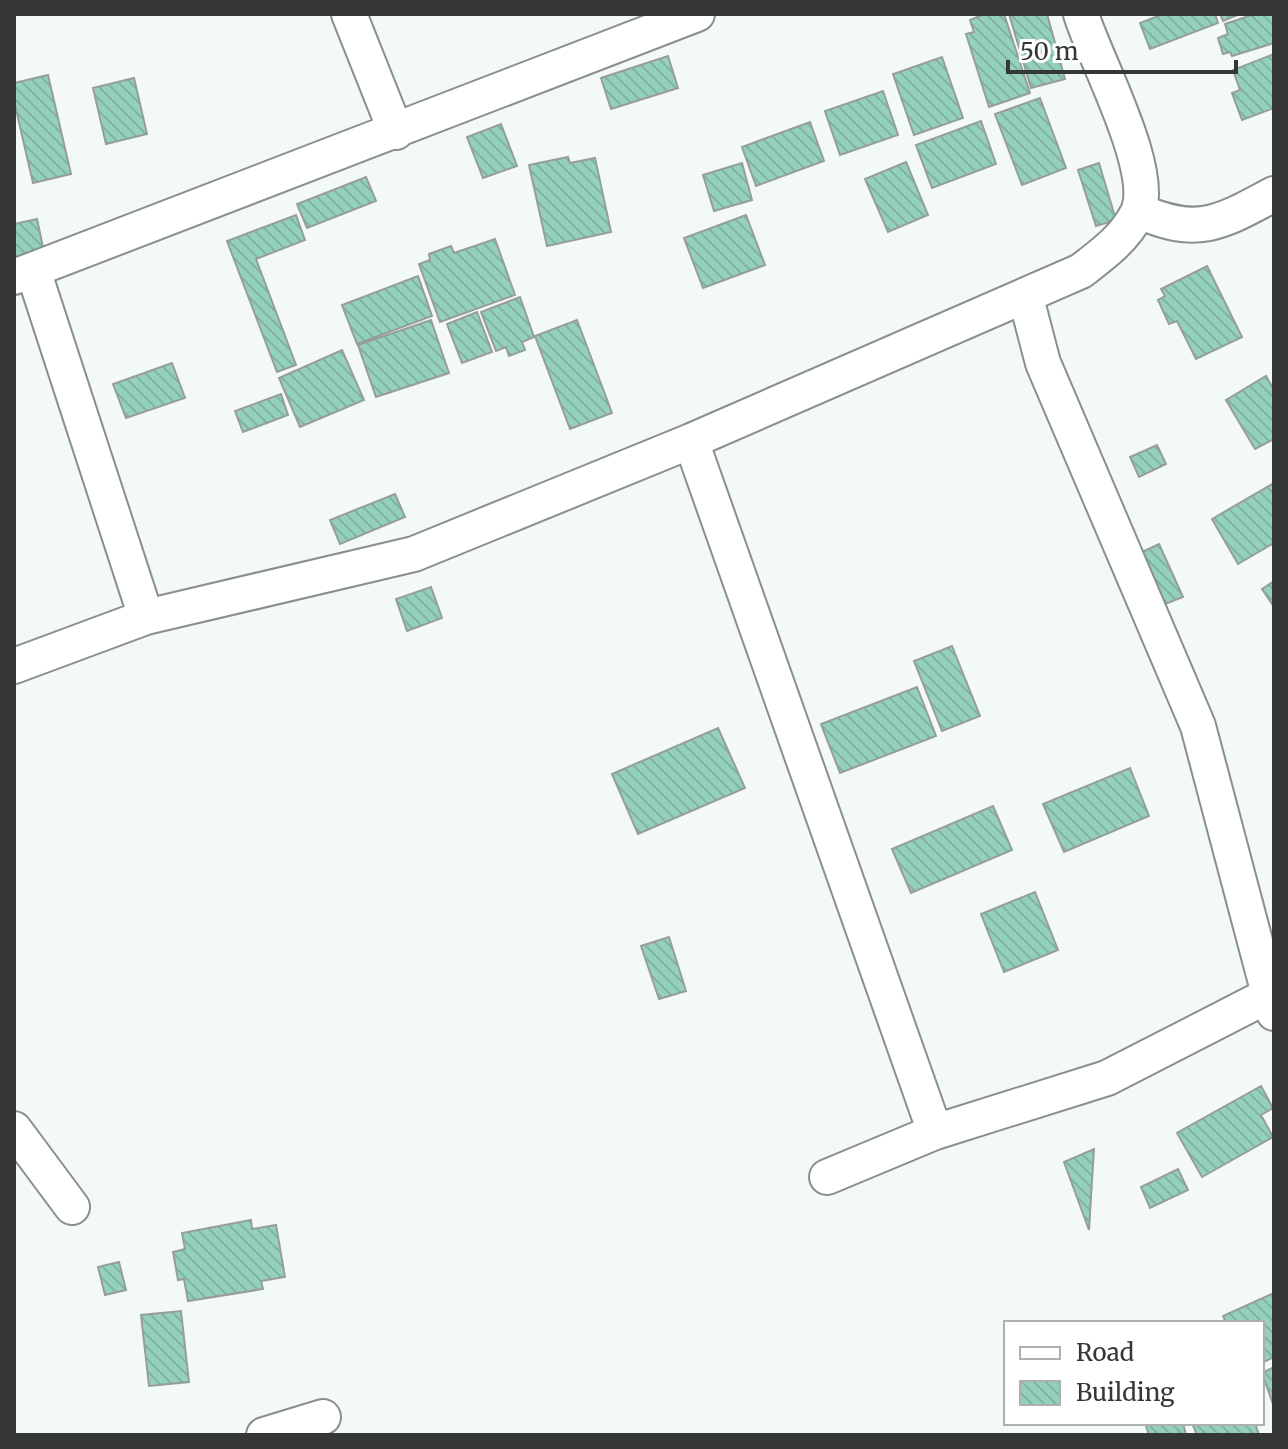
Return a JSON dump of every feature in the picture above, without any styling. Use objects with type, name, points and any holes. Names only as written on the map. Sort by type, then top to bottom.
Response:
[{"type":"street","points":[[349,14],[396,132]]},
{"type":"street","points":[[146,617],[24,274],[697,14]]},
{"type":"street","points":[[14,666],[146,617],[414,554],[691,441],[1026,298],[1081,271],[1116,244],[1139,211],[1138,168],[1128,127],[1081,14]]},
{"type":"street","points":[[1139,211],[1165,222],[1204,226],[1274,194]]},
{"type":"street","points":[[827,1177],[935,1132],[1107,1078],[1272,1004],[1198,726],[1043,363],[1026,298]]},
{"type":"street","points":[[691,441],[935,1132]]},
{"type":"street","points":[[14,1129],[72,1207]]},
{"type":"street","points":[[264,1435],[323,1417]]},
{"type":"building","points":[[984,14],[1004,14],[1030,93],[989,107],[966,34],[974,32],[970,20]]},
{"type":"building","points":[[1009,14],[1047,14],[1065,79],[1031,88]]},
{"type":"building","points":[[1163,14],[1215,14],[1218,23],[1150,49],[1140,23]]},
{"type":"building","points":[[1220,14],[1240,14],[1223,21]]},
{"type":"building","points":[[1255,14],[1274,14],[1274,43],[1232,56],[1230,52],[1223,54],[1218,38],[1228,34],[1225,24]]},
{"type":"building","points":[[1274,54],[1274,108],[1242,120],[1232,93],[1240,90],[1233,70]]},
{"type":"building","points":[[668,56],[678,88],[611,109],[601,78]]},
{"type":"building","points":[[942,57],[963,118],[914,135],[893,74]]},
{"type":"building","points":[[48,75],[71,174],[33,183],[14,101],[14,83]]},
{"type":"building","points":[[134,78],[147,134],[106,144],[93,88]]},
{"type":"building","points":[[883,91],[898,135],[840,155],[825,111]]},
{"type":"building","points":[[1040,98],[1066,168],[1022,185],[995,114]]},
{"type":"building","points":[[981,121],[996,164],[932,188],[916,145]]},
{"type":"building","points":[[810,122],[824,161],[756,186],[742,147]]},
{"type":"building","points":[[501,124],[517,166],[483,178],[467,137]]},
{"type":"building","points":[[568,157],[570,163],[595,158],[611,232],[547,246],[529,165]]},
{"type":"building","points":[[906,162],[928,215],[888,232],[865,179]]},
{"type":"building","points":[[742,163],[752,200],[714,211],[703,175]]},
{"type":"building","points":[[1099,163],[1116,220],[1096,226],[1078,170]]},
{"type":"building","points":[[366,177],[376,201],[307,228],[297,204]]},
{"type":"building","points":[[296,215],[305,240],[256,259],[296,365],[277,372],[227,241]]},
{"type":"building","points":[[746,215],[765,265],[703,288],[684,238]]},
{"type":"building","points":[[37,219],[44,252],[14,258],[14,224]]},
{"type":"building","points":[[495,239],[515,295],[440,322],[419,264],[430,260],[429,254],[451,246],[454,253]]},
{"type":"building","points":[[1207,266],[1242,337],[1196,359],[1177,321],[1169,324],[1158,300],[1165,296],[1161,289]]},
{"type":"building","points":[[418,276],[432,316],[357,344],[342,305]]},
{"type":"building","points":[[520,297],[534,337],[522,342],[525,350],[509,356],[506,347],[496,351],[481,312]]},
{"type":"building","points":[[477,312],[492,352],[462,363],[447,324]]},
{"type":"building","points":[[431,320],[449,373],[376,397],[358,345]]},
{"type":"building","points":[[577,320],[612,413],[570,429],[535,336]]},
{"type":"building","points":[[342,350],[364,400],[300,427],[279,378]]},
{"type":"building","points":[[172,363],[185,398],[126,418],[113,384]]},
{"type":"building","points":[[1266,376],[1274,390],[1274,439],[1255,449],[1226,400]]},
{"type":"building","points":[[281,394],[288,415],[243,432],[235,411]]},
{"type":"building","points":[[1157,445],[1166,464],[1139,477],[1130,457]]},
{"type":"building","points":[[1274,483],[1274,543],[1238,564],[1212,519]]},
{"type":"building","points":[[395,494],[405,517],[340,544],[330,520]]},
{"type":"building","points":[[1159,544],[1183,597],[1165,604],[1142,552]]},
{"type":"building","points":[[1274,581],[1274,607],[1262,589]]},
{"type":"building","points":[[431,587],[442,618],[407,631],[396,599]]},
{"type":"building","points":[[952,646],[980,716],[942,731],[914,661]]},
{"type":"building","points":[[917,687],[936,736],[840,773],[821,724]]},
{"type":"building","points":[[718,728],[745,788],[638,834],[612,774]]},
{"type":"building","points":[[1130,768],[1149,816],[1064,852],[1043,804]]},
{"type":"building","points":[[993,806],[1012,850],[911,893],[892,849]]},
{"type":"building","points":[[1035,892],[1058,950],[1004,972],[981,914]]},
{"type":"building","points":[[669,937],[686,991],[659,999],[641,946]]},
{"type":"building","points":[[1261,1086],[1273,1108],[1261,1115],[1273,1137],[1202,1177],[1177,1133]]},
{"type":"building","points":[[1094,1149],[1089,1230],[1064,1162]]},
{"type":"building","points":[[1178,1169],[1188,1190],[1150,1208],[1141,1187]]},
{"type":"building","points":[[251,1220],[252,1229],[276,1225],[285,1277],[261,1281],[263,1289],[188,1301],[184,1279],[178,1280],[173,1252],[185,1249],[182,1233]]},
{"type":"building","points":[[119,1262],[126,1290],[105,1295],[98,1267]]},
{"type":"building","points":[[1274,1293],[1274,1357],[1264,1362],[1264,1321],[1225,1321],[1223,1316]]},
{"type":"building","points":[[181,1311],[189,1382],[149,1386],[141,1315]]},
{"type":"building","points":[[1274,1367],[1274,1407],[1264,1379],[1264,1372]]},
{"type":"building","points":[[1146,1425],[1184,1425],[1186,1435],[1149,1435]]},
{"type":"building","points":[[1193,1425],[1256,1425],[1259,1435],[1197,1435]]}]
